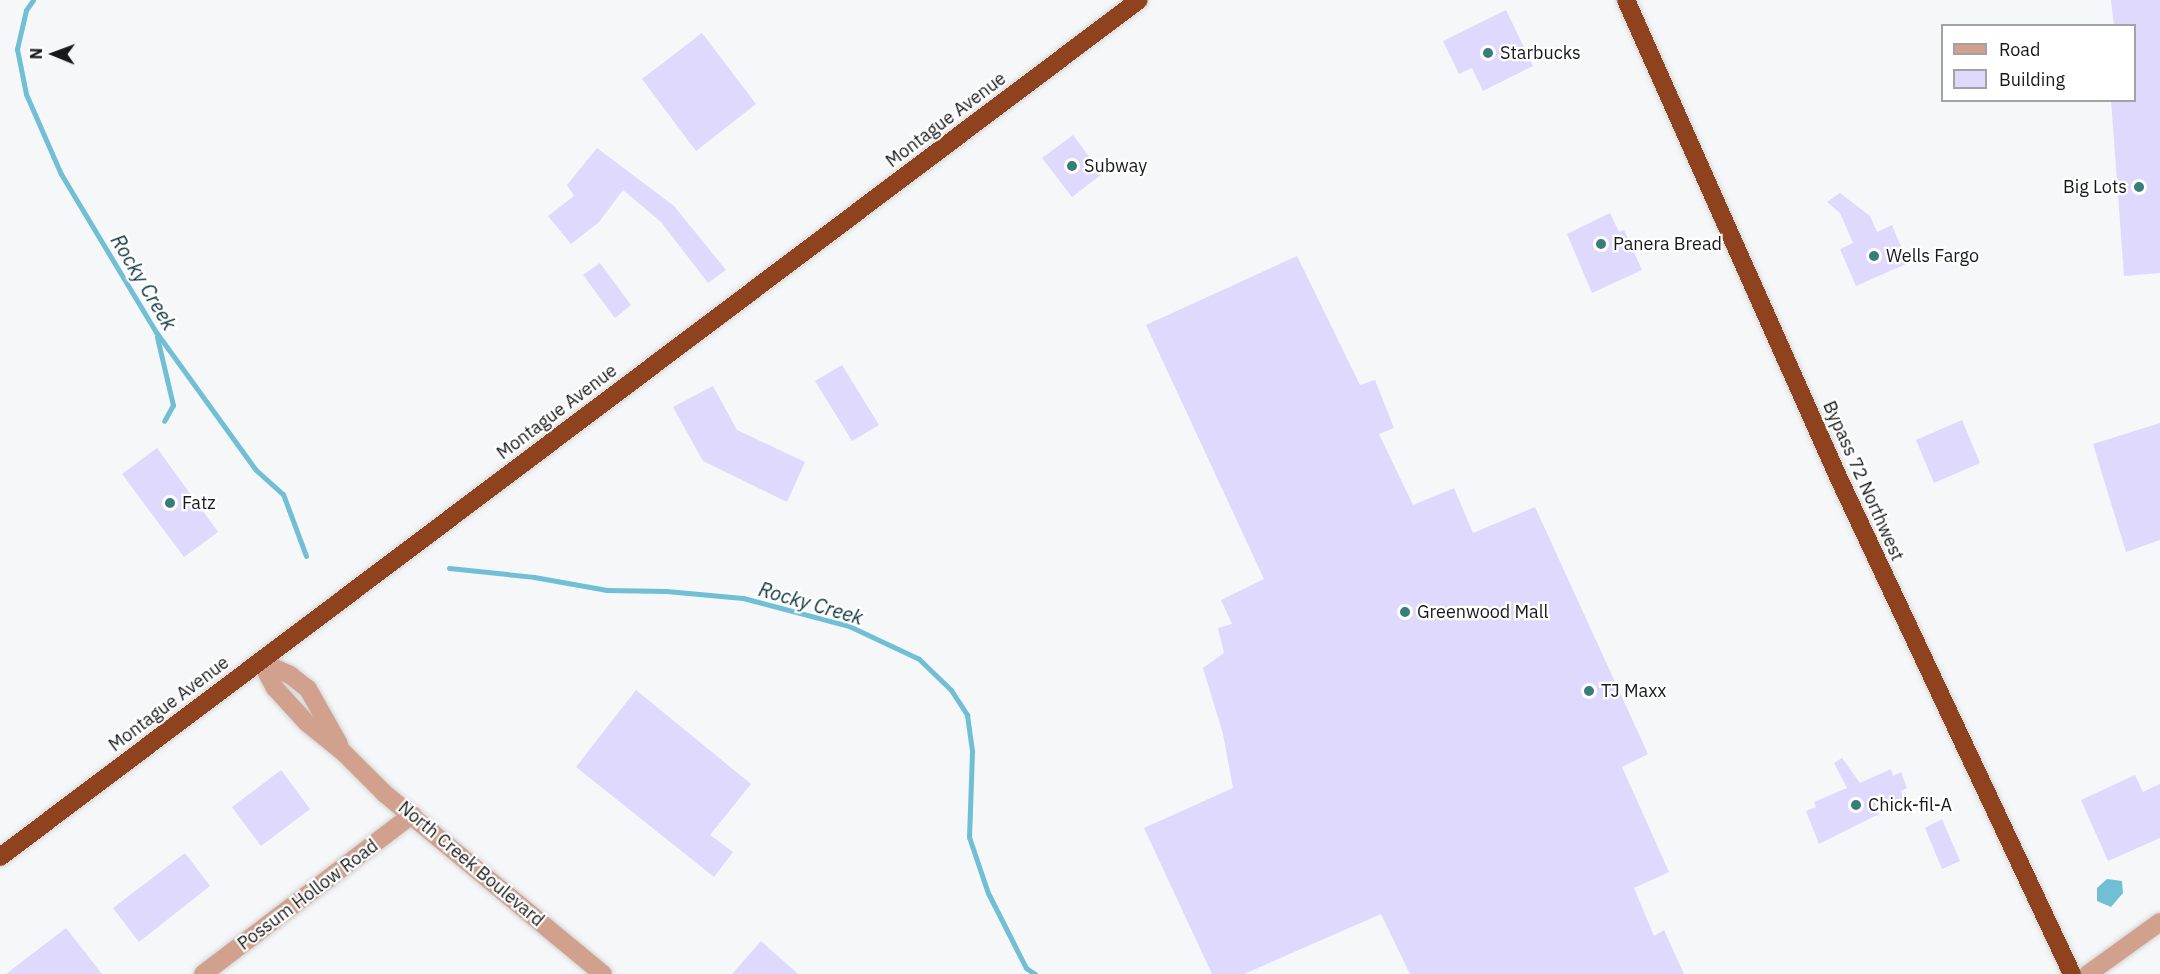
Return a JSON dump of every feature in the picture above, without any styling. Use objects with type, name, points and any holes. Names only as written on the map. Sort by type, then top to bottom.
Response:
[{"type":"highway","name":"Montague Avenue","points":[[0,857],[1139,0]]},
{"type":"highway","name":"Bypass 72 Northwest","points":[[1626,0],[1839,481],[2072,974]]},
{"type":"street","name":"North Creek Boulevard","points":[[261,662],[275,687],[307,723],[342,751],[384,793],[603,974]]},
{"type":"street","name":"Possum Hollow Road","points":[[203,974],[412,815]]},
{"type":"street","points":[[2088,974],[2160,922]]},
{"type":"water","points":[[2107,879],[2122,881],[2123,893],[2111,907],[2097,901],[2097,888]]},
{"type":"building","name":"Big Lots","points":[[2111,0],[2160,0],[2160,273],[2124,276],[2111,102],[2136,102],[2136,24],[2114,24]]},
{"type":"building","name":"Starbucks","points":[[1506,10],[1533,66],[1483,91],[1472,68],[1459,74],[1443,41]]},
{"type":"building","points":[[702,33],[756,104],[696,151],[642,79]]},
{"type":"building","name":"Subway","points":[[1073,135],[1102,174],[1072,197],[1042,158]]},
{"type":"building","points":[[597,148],[674,206],[726,270],[708,283],[661,222],[623,190],[599,222],[571,244],[548,216],[574,196],[567,185]]},
{"type":"building","name":"Wells Fargo","points":[[1840,193],[1870,216],[1877,232],[1892,225],[1908,263],[1856,286],[1840,249],[1853,243],[1840,213],[1827,202]]},
{"type":"building","name":"Panera Bread","points":[[1610,213],[1619,232],[1624,230],[1642,270],[1592,293],[1567,234]]},
{"type":"building","name":"Greenwood Mall","points":[[1297,256],[1360,385],[1375,380],[1394,428],[1379,434],[1413,505],[1454,488],[1473,533],[1535,507],[1648,754],[1622,767],[1669,872],[1634,888],[1654,936],[1664,930],[1684,974],[1410,974],[1381,914],[1244,974],[1212,974],[1144,828],[1233,788],[1223,734],[1203,668],[1224,653],[1218,628],[1232,624],[1221,600],[1264,579],[1146,325]]},
{"type":"building","points":[[600,263],[631,305],[615,318],[583,275]]},
{"type":"building","points":[[842,365],[879,425],[852,441],[815,381]]},
{"type":"building","points":[[713,386],[737,430],[805,462],[787,502],[703,461],[673,407]]},
{"type":"building","points":[[1962,420],[1980,463],[1934,483],[1916,440]]},
{"type":"building","points":[[2160,423],[2160,540],[2126,552],[2093,444]]},
{"type":"building","name":"Fatz","points":[[157,448],[218,532],[184,557],[122,474]]},
{"type":"building","points":[[636,690],[751,784],[710,835],[733,852],[714,877],[576,767]]},
{"type":"building","name":"Chick-fil-A","points":[[1842,758],[1860,783],[1891,769],[1893,776],[1901,772],[1907,788],[1901,791],[1905,801],[1819,844],[1806,811],[1816,807],[1814,802],[1847,788],[1834,763]]},
{"type":"building","points":[[281,770],[310,809],[261,846],[232,807]]},
{"type":"building","points":[[2135,775],[2143,792],[2160,784],[2160,838],[2108,861],[2081,800]]},
{"type":"building","points":[[1942,819],[1960,861],[1942,869],[1925,828]]},
{"type":"building","points":[[185,853],[210,886],[139,942],[113,908]]},
{"type":"building","points":[[66,928],[102,974],[6,974]]},
{"type":"building","points":[[761,941],[798,974],[732,974]]},
{"type":"waterway","name":"Rocky Creek","points":[[33,0],[26,10],[17,49],[26,94],[61,174],[156,332],[256,470],[283,494],[306,556]]},
{"type":"waterway","points":[[157,337],[173,405],[164,421]]},
{"type":"waterway","name":"Rocky Creek","points":[[449,568],[534,577],[607,590],[666,591],[743,598],[849,626],[919,659],[951,690],[967,715],[972,752],[969,837],[988,893],[1026,968],[1035,974]]},
{"type":"place","name":"Starbucks","points":[[1488,53]]},
{"type":"place","name":"Subway","points":[[1072,166]]},
{"type":"place","name":"Big Lots","points":[[2139,187]]},
{"type":"place","name":"Panera Bread","points":[[1601,244]]},
{"type":"place","name":"Wells Fargo","points":[[1874,256]]},
{"type":"place","name":"Fatz","points":[[170,503]]},
{"type":"place","name":"Greenwood Mall","points":[[1405,612]]},
{"type":"place","name":"TJ Maxx","points":[[1589,691]]},
{"type":"place","name":"Chick-fil-A","points":[[1856,805]]}]
